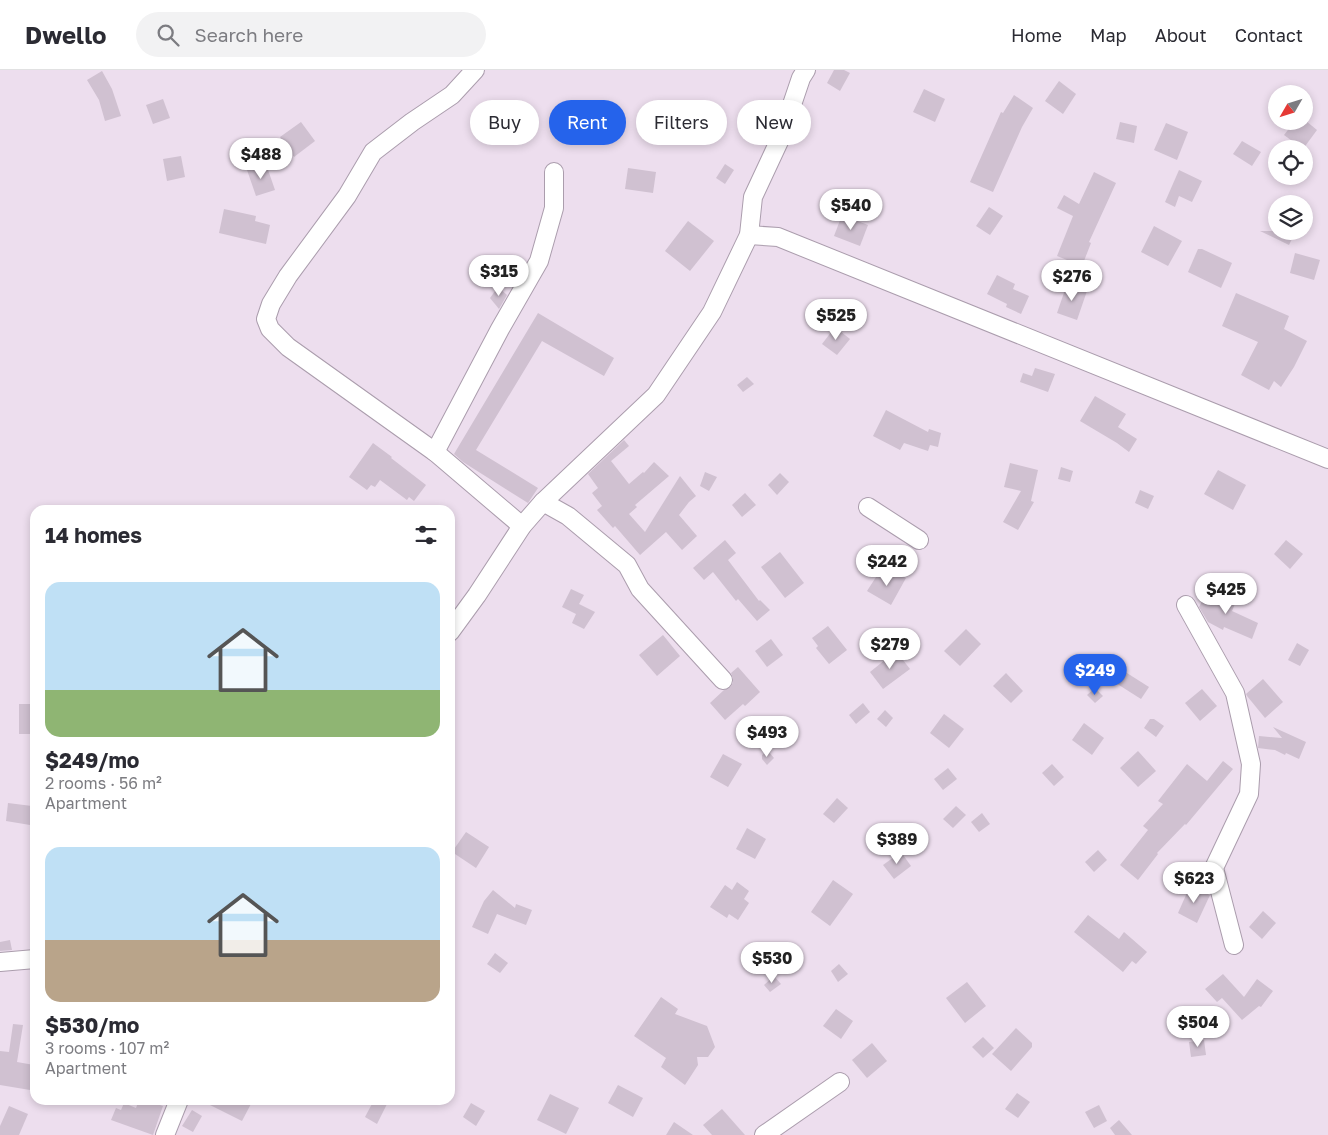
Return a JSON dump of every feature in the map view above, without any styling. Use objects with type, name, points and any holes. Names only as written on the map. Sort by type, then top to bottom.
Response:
[{"type":"street","points":[[475,70],[452,95],[412,122],[374,152],[347,196],[288,276],[271,304],[266,319],[270,329],[288,347],[434,452],[522,526]]},
{"type":"street","points":[[455,625],[522,526],[543,502],[656,395],[712,312],[749,235],[754,197],[781,137],[801,78],[806,70]]},
{"type":"street","points":[[434,452],[500,329],[540,261],[554,208],[554,172]]},
{"type":"street","points":[[749,235],[778,237],[1205,417],[1328,459]]},
{"type":"street","points":[[543,502],[568,516],[627,565],[640,589],[723,680]]},
{"type":"street","points":[[868,508],[919,540]]},
{"type":"street","points":[[1186,605],[1234,693],[1251,764],[1249,794],[1214,868],[1234,945]]},
{"type":"street","points":[[0,962],[30,959]]},
{"type":"street","points":[[764,1135],[840,1082]]},
{"type":"street","points":[[165,1135],[177,1105]]},
{"type":"building","points":[[834,70],[844,70],[850,73],[840,91],[827,83]]},
{"type":"building","points":[[102,71],[112,89],[121,116],[105,121],[99,100],[87,80]]},
{"type":"building","points":[[1059,81],[1076,94],[1063,114],[1045,101]]},
{"type":"building","points":[[924,89],[945,99],[935,122],[913,112]]},
{"type":"building","points":[[1014,95],[1033,108],[1022,127],[993,192],[970,182],[1001,112],[1003,113]]},
{"type":"building","points":[[163,99],[170,118],[153,124],[146,105]]},
{"type":"building","points":[[301,122],[315,141],[294,157],[280,137]]},
{"type":"building","points":[[1120,122],[1137,126],[1134,143],[1116,139]]},
{"type":"building","points":[[1166,123],[1188,132],[1177,160],[1154,150]]},
{"type":"building","points":[[1313,127],[1317,130],[1310,140],[1291,140],[1284,135],[1288,130],[1313,130]]},
{"type":"building","points":[[1242,141],[1261,152],[1252,166],[1233,154]]},
{"type":"building","points":[[181,156],[185,177],[167,181],[163,159]]},
{"type":"building","points":[[266,164],[275,190],[256,196],[247,170]]},
{"type":"building","points":[[725,164],[734,170],[725,184],[716,178]]},
{"type":"building","points":[[628,168],[656,172],[653,193],[625,189]]},
{"type":"building","points":[[1179,170],[1202,181],[1192,202],[1179,196],[1175,207],[1165,202]]},
{"type":"building","points":[[1094,172],[1116,183],[1089,242],[1091,243],[1082,266],[1057,256],[1073,216],[1057,208],[1064,195],[1079,204]]},
{"type":"building","points":[[989,207],[1003,216],[990,235],[976,226]]},
{"type":"building","points":[[224,209],[256,216],[255,221],[270,225],[266,244],[219,233]]},
{"type":"building","points":[[842,215],[868,225],[860,246],[834,236]]},
{"type":"building","points":[[688,221],[714,241],[690,271],[665,251]]},
{"type":"building","points":[[1154,226],[1182,241],[1168,266],[1141,252]]},
{"type":"building","points":[[1279,240],[1292,240],[1289,245]]},
{"type":"building","points":[[1198,249],[1202,249],[1232,263],[1221,288],[1188,272]]},
{"type":"building","points":[[1295,253],[1320,260],[1314,280],[1290,273]]},
{"type":"building","points":[[997,275],[1015,284],[1013,289],[1029,296],[1021,314],[1006,307],[1007,304],[987,294]]},
{"type":"building","points":[[1067,284],[1087,291],[1077,320],[1057,313]]},
{"type":"building","points":[[498,287],[507,295],[499,309],[490,298]]},
{"type":"building","points":[[1236,293],[1289,316],[1284,329],[1307,341],[1281,387],[1274,381],[1269,390],[1241,375],[1258,342],[1222,326]]},
{"type":"building","points":[[538,313],[614,358],[604,376],[542,341],[476,450],[538,488],[528,503],[463,462],[454,454]]},
{"type":"building","points":[[835,327],[850,339],[837,355],[822,344]]},
{"type":"building","points":[[1035,368],[1055,374],[1048,392],[1020,382],[1023,373],[1032,376]]},
{"type":"building","points":[[747,377],[754,384],[743,392],[737,385]]},
{"type":"building","points":[[1095,396],[1126,414],[1118,427],[1137,439],[1129,452],[1080,421]]},
{"type":"building","points":[[886,410],[928,432],[929,429],[941,433],[938,447],[930,445],[928,451],[904,443],[900,450],[873,436]]},
{"type":"building","points":[[624,440],[629,446],[611,461],[629,484],[644,473],[654,462],[669,476],[635,505],[637,507],[629,514],[645,532],[680,476],[696,496],[679,515],[697,536],[682,550],[666,532],[640,555],[615,526],[613,528],[597,510],[602,506],[592,493],[598,488],[588,474]]},
{"type":"building","points":[[373,443],[426,485],[414,501],[409,497],[407,500],[380,480],[375,487],[371,485],[367,490],[349,477]]},
{"type":"building","points":[[1010,463],[1038,470],[1031,501],[1034,502],[1018,530],[1003,522],[1021,491],[1004,487]]},
{"type":"building","points":[[1061,467],[1073,471],[1070,482],[1058,479]]},
{"type":"building","points":[[1218,470],[1246,485],[1233,510],[1204,494]]},
{"type":"building","points":[[705,472],[717,477],[709,491],[700,486]]},
{"type":"building","points":[[780,473],[789,482],[777,495],[768,485]]},
{"type":"building","points":[[1140,490],[1154,496],[1148,509],[1135,503]]},
{"type":"building","points":[[745,493],[756,505],[742,517],[732,505]]},
{"type":"building","points":[[725,540],[736,553],[728,560],[759,601],[770,610],[757,621],[738,599],[736,601],[713,572],[704,580],[693,568]]},
{"type":"building","points":[[1286,540],[1303,554],[1290,569],[1274,554]]},
{"type":"building","points":[[780,552],[804,583],[785,598],[761,567]]},
{"type":"building","points":[[895,572],[906,578],[891,605],[867,591],[878,574],[889,581]]},
{"type":"building","points":[[571,589],[584,595],[579,604],[595,612],[584,629],[572,623],[576,614],[562,607]]},
{"type":"building","points":[[1208,590],[1235,604],[1232,611],[1258,623],[1252,639],[1224,627],[1223,630],[1208,622],[1199,607]]},
{"type":"building","points":[[828,626],[847,650],[829,664],[816,648],[818,646],[812,638]]},
{"type":"building","points":[[966,629],[981,644],[960,666],[944,651]]},
{"type":"building","points":[[663,635],[680,656],[657,676],[639,655]]},
{"type":"building","points":[[771,639],[783,655],[767,667],[755,651]]},
{"type":"building","points":[[1297,643],[1309,650],[1300,666],[1288,660]]},
{"type":"building","points":[[896,651],[910,669],[883,689],[870,672]]},
{"type":"building","points":[[738,667],[760,692],[745,706],[743,704],[725,720],[710,703],[730,687],[733,683],[731,673]]},
{"type":"building","points":[[1119,668],[1149,687],[1141,699],[1111,680]]},
{"type":"building","points":[[1006,673],[1023,691],[1011,703],[993,686]]},
{"type":"building","points":[[1263,679],[1283,702],[1265,718],[1246,694]]},
{"type":"building","points":[[1095,688],[1103,696],[1095,703],[1087,695]]},
{"type":"building","points":[[1202,689],[1217,706],[1200,721],[1185,703]]},
{"type":"building","points":[[863,703],[870,712],[856,724],[849,715]]},
{"type":"building","points":[[19,704],[30,704],[30,734],[19,734]]},
{"type":"building","points":[[885,710],[893,718],[886,727],[877,719]]},
{"type":"building","points":[[944,714],[964,729],[949,748],[930,733]]},
{"type":"building","points":[[1150,719],[1154,719],[1164,726],[1156,737],[1144,728]]},
{"type":"building","points":[[1084,723],[1104,738],[1092,755],[1072,740]]},
{"type":"building","points":[[1273,727],[1306,742],[1299,759],[1275,750],[1258,748],[1259,736],[1282,738]]},
{"type":"building","points":[[768,751],[774,758],[767,765],[762,759],[762,755]]},
{"type":"building","points":[[1138,751],[1156,771],[1138,787],[1120,768]]},
{"type":"building","points":[[723,754],[742,764],[728,787],[710,777]]},
{"type":"building","points":[[1223,761],[1233,769],[1186,825],[1157,853],[1138,880],[1120,865],[1148,830],[1143,826],[1163,804],[1158,801],[1187,764],[1207,781]]},
{"type":"building","points":[[1052,764],[1064,777],[1054,786],[1042,773]]},
{"type":"building","points":[[948,768],[957,779],[943,790],[934,779]]},
{"type":"building","points":[[837,798],[848,808],[834,823],[823,814]]},
{"type":"building","points":[[8,803],[30,806],[30,825],[6,821]]},
{"type":"building","points":[[956,806],[966,815],[953,828],[943,819]]},
{"type":"building","points":[[982,813],[990,824],[979,832],[971,822]]},
{"type":"building","points":[[747,828],[766,839],[755,859],[736,849]]},
{"type":"building","points":[[466,832],[489,847],[476,868],[455,854],[455,848]]},
{"type":"building","points":[[1098,850],[1107,860],[1094,872],[1085,862]]},
{"type":"building","points":[[901,852],[911,866],[894,879],[883,865]]},
{"type":"building","points":[[833,880],[853,894],[830,926],[811,912]]},
{"type":"building","points":[[737,882],[749,891],[744,899],[749,903],[738,920],[729,914],[727,918],[710,907],[725,885],[732,890]]},
{"type":"building","points":[[1190,886],[1210,895],[1197,923],[1178,913]]},
{"type":"building","points":[[493,890],[515,908],[516,904],[532,910],[526,925],[497,914],[488,934],[472,927],[484,901]]},
{"type":"building","points":[[1263,911],[1276,923],[1262,939],[1249,927]]},
{"type":"building","points":[[1088,915],[1119,939],[1124,932],[1147,952],[1136,964],[1132,961],[1123,972],[1074,932]]},
{"type":"building","points":[[10,940],[12,950],[0,951],[0,942]]},
{"type":"building","points":[[495,953],[508,963],[500,973],[487,964]]},
{"type":"building","points":[[839,964],[848,974],[838,982],[831,971]]},
{"type":"building","points":[[1223,974],[1244,997],[1257,979],[1273,991],[1261,1007],[1259,1006],[1242,1020],[1222,998],[1217,1002],[1205,989]]},
{"type":"building","points":[[774,976],[781,984],[770,992],[764,985]]},
{"type":"building","points":[[967,982],[986,1006],[965,1023],[946,998]]},
{"type":"building","points":[[661,997],[678,1009],[675,1014],[707,1026],[715,1047],[708,1057],[697,1057],[698,1065],[685,1085],[661,1067],[666,1058],[634,1036]]},
{"type":"building","points":[[836,1009],[853,1021],[841,1039],[823,1026]]},
{"type":"building","points":[[13,1024],[23,1025],[17,1062],[30,1064],[30,1090],[0,1085],[0,1051],[9,1052]]},
{"type":"building","points":[[1016,1028],[1032,1043],[1032,1047],[1011,1071],[992,1054]]},
{"type":"building","points":[[983,1037],[994,1048],[983,1058],[972,1047]]},
{"type":"building","points":[[1204,1040],[1206,1055],[1191,1057],[1189,1042]]},
{"type":"building","points":[[872,1043],[887,1061],[867,1078],[852,1060]]},
{"type":"building","points":[[618,1085],[643,1098],[633,1117],[608,1103]]},
{"type":"building","points":[[1017,1093],[1030,1102],[1018,1118],[1005,1109]]},
{"type":"building","points":[[550,1094],[579,1108],[566,1134],[537,1120]]},
{"type":"building","points":[[471,1103],[485,1111],[476,1126],[463,1117]]},
{"type":"building","points":[[123,1105],[129,1105],[136,1108],[137,1105],[163,1106],[153,1135],[111,1120],[116,1108],[121,1110]]},
{"type":"building","points":[[210,1105],[250,1105],[242,1121]]},
{"type":"building","points":[[371,1105],[386,1105],[377,1124],[365,1117]]},
{"type":"building","points":[[1099,1105],[1107,1121],[1094,1128],[1085,1112]]},
{"type":"building","points":[[9,1106],[28,1114],[19,1135],[0,1135],[0,1126]]},
{"type":"building","points":[[722,1109],[745,1135],[712,1135],[703,1125]]},
{"type":"building","points":[[192,1110],[202,1116],[193,1132],[182,1126]]},
{"type":"building","points":[[1119,1120],[1132,1135],[1115,1135],[1110,1128]]},
{"type":"building","points":[[674,1122],[693,1135],[666,1135]]}]
